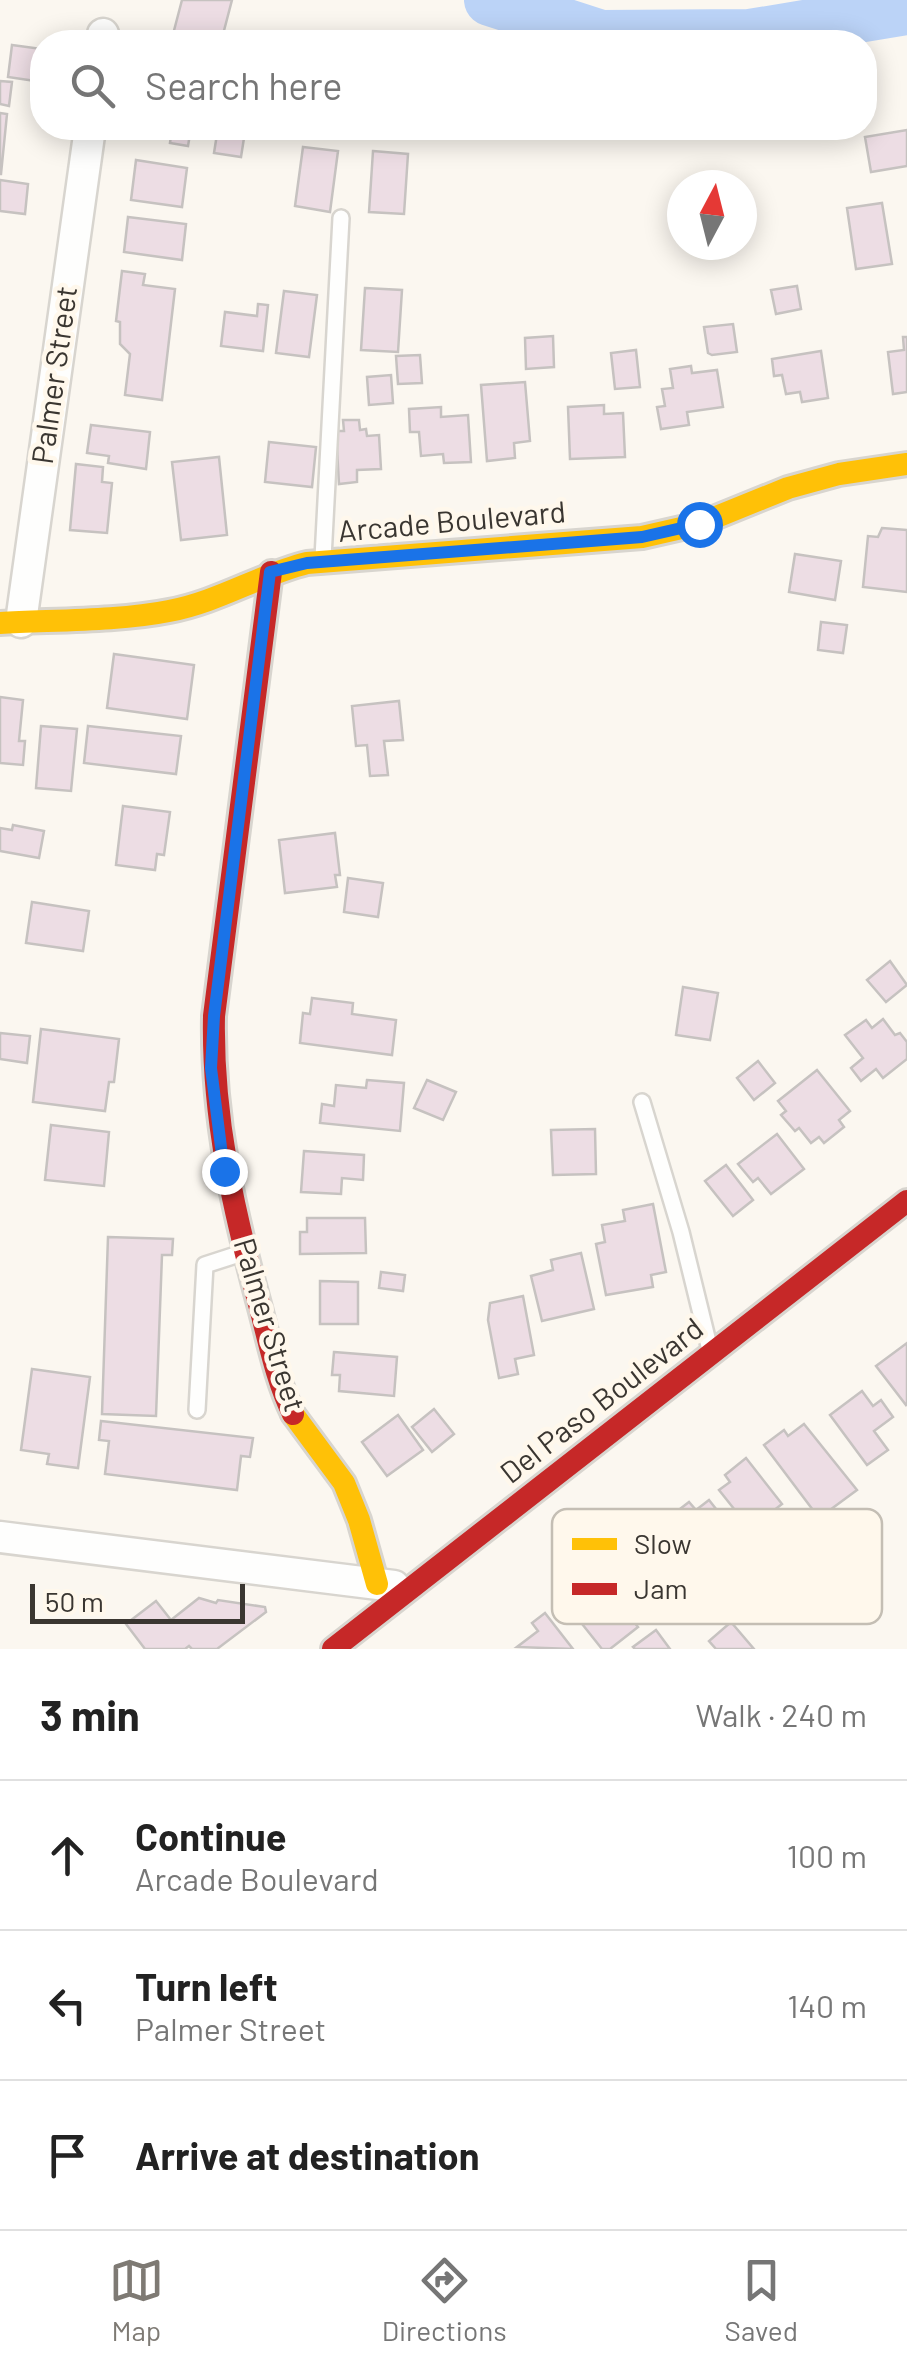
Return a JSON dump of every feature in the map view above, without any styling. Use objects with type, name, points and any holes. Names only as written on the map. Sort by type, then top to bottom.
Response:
[{"type":"street","name":"Palmer Street","points":[[10,623],[88,140]]},
{"type":"street","name":"Arcade Boulevard","points":[[10,623],[166,612],[206,602],[270,572],[322,562],[642,537],[699,524],[822,478],[907,464]]},
{"type":"street","name":"Palmer Street","points":[[270,572],[214,1016],[211,1068],[224,1171],[288,1405],[352,1500],[377,1584]]},
{"type":"street","name":"Del Paso Boulevard","points":[[333,1649],[907,1201]]},
{"type":"street","points":[[0,1537],[412,1587]]},
{"type":"lane","points":[[322,562],[340,218]]},
{"type":"lane","points":[[642,1102],[681,1232],[711,1354]]},
{"type":"lane","points":[[197,1410],[205,1265],[246,1252]]},
{"type":"building","points":[[182,0],[232,0],[224,30],[174,30]]},
{"type":"building","points":[[12,45],[30,47],[30,80],[8,77]]},
{"type":"building","points":[[0,81],[12,82],[9,106],[0,104]]},
{"type":"building","points":[[0,113],[7,114],[1,174],[0,174]]},
{"type":"building","points":[[907,130],[907,166],[871,172],[866,140],[877,140],[877,135]]},
{"type":"building","points":[[170,140],[189,140],[188,146]]},
{"type":"building","points":[[216,140],[244,140],[241,157],[214,153]]},
{"type":"building","points":[[303,147],[338,151],[330,212],[295,206]]},
{"type":"building","points":[[373,151],[408,154],[404,214],[369,212]]},
{"type":"building","points":[[136,160],[187,168],[182,207],[131,200]]},
{"type":"building","points":[[0,180],[28,184],[25,214],[0,211]]},
{"type":"building","points":[[882,203],[892,264],[856,269],[847,208]]},
{"type":"building","points":[[128,217],[186,224],[182,260],[124,252]]},
{"type":"building","points":[[122,271],[145,274],[143,285],[175,289],[162,400],[125,395],[130,354],[120,344],[120,322],[116,321]]},
{"type":"building","points":[[797,286],[801,309],[776,314],[771,290]]},
{"type":"building","points":[[365,288],[402,290],[398,352],[361,350]]},
{"type":"building","points":[[284,291],[317,295],[309,357],[276,353]]},
{"type":"building","points":[[258,304],[268,305],[263,351],[221,346],[225,312],[257,316]]},
{"type":"building","points":[[733,324],[737,352],[708,353],[704,327]]},
{"type":"building","points":[[553,336],[554,367],[526,369],[525,338]]},
{"type":"building","points":[[903,337],[907,337],[907,392],[893,394],[888,352],[904,350]]},
{"type":"building","points":[[636,350],[640,387],[615,389],[611,353]]},
{"type":"building","points":[[821,351],[828,398],[802,402],[800,392],[786,394],[782,375],[774,376],[772,359]]},
{"type":"building","points":[[420,355],[422,383],[398,384],[396,356]]},
{"type":"building","points":[[691,366],[692,373],[717,370],[723,407],[687,412],[689,425],[661,429],[657,407],[665,406],[662,389],[673,388],[670,369]]},
{"type":"building","points":[[391,375],[393,403],[369,405],[367,377]]},
{"type":"building","points":[[525,382],[530,441],[514,443],[515,458],[487,461],[481,385]]},
{"type":"building","points":[[604,405],[604,414],[623,413],[625,457],[570,459],[568,407]]},
{"type":"building","points":[[441,407],[441,417],[468,415],[471,462],[444,463],[443,454],[421,456],[419,432],[410,432],[409,409]]},
{"type":"building","points":[[343,420],[359,420],[360,430],[366,429],[367,436],[379,435],[381,469],[357,470],[357,482],[339,484],[336,431],[344,431]]},
{"type":"building","points":[[91,425],[150,432],[146,469],[108,463],[109,456],[87,453]]},
{"type":"building","points":[[269,442],[316,447],[312,487],[265,482]]},
{"type":"building","points":[[219,457],[227,535],[181,540],[172,462]]},
{"type":"building","points":[[76,464],[103,467],[102,482],[112,483],[107,533],[70,530]]},
{"type":"building","points":[[882,528],[907,530],[907,592],[863,587],[868,536],[878,537]]},
{"type":"building","points":[[795,554],[841,561],[835,600],[789,592]]},
{"type":"building","points":[[821,622],[847,625],[843,653],[818,650]]},
{"type":"building","points":[[114,654],[194,665],[187,719],[107,708]]},
{"type":"building","points":[[0,697],[23,700],[19,741],[25,741],[23,765],[0,763]]},
{"type":"building","points":[[399,701],[403,740],[384,741],[388,775],[370,776],[367,745],[356,746],[352,706]]},
{"type":"building","points":[[41,726],[77,729],[71,791],[36,788]]},
{"type":"building","points":[[88,726],[181,736],[176,774],[84,763]]},
{"type":"building","points":[[123,806],[170,812],[164,855],[157,854],[155,870],[116,865]]},
{"type":"building","points":[[13,825],[44,831],[39,858],[0,851],[0,828],[12,830]]},
{"type":"building","points":[[335,833],[340,875],[335,875],[337,887],[285,893],[279,840]]},
{"type":"building","points":[[348,878],[383,883],[378,917],[344,912]]},
{"type":"building","points":[[32,902],[89,911],[83,951],[26,943]]},
{"type":"building","points":[[890,961],[907,985],[886,1002],[867,980]]},
{"type":"building","points":[[683,987],[718,993],[710,1040],[676,1035]]},
{"type":"building","points":[[312,998],[353,1003],[352,1014],[396,1020],[392,1055],[300,1043],[303,1013],[310,1014]]},
{"type":"building","points":[[883,1019],[895,1035],[900,1033],[907,1042],[907,1059],[883,1078],[876,1069],[861,1081],[851,1068],[863,1058],[845,1035],[866,1020],[872,1028]]},
{"type":"building","points":[[41,1029],[119,1039],[114,1082],[109,1082],[105,1111],[33,1102]]},
{"type":"building","points":[[0,1033],[30,1036],[27,1063],[0,1059]]},
{"type":"building","points":[[758,1061],[775,1083],[754,1100],[737,1078]]},
{"type":"building","points":[[817,1070],[850,1111],[839,1120],[844,1127],[824,1143],[819,1137],[811,1143],[799,1128],[795,1131],[781,1115],[786,1111],[778,1101]]},
{"type":"building","points":[[367,1080],[404,1083],[400,1131],[320,1123],[322,1104],[334,1106],[336,1085],[366,1088]]},
{"type":"building","points":[[427,1080],[456,1092],[443,1120],[414,1108]]},
{"type":"building","points":[[51,1125],[109,1132],[104,1186],[45,1180]]},
{"type":"building","points":[[595,1129],[596,1174],[553,1175],[551,1130]]},
{"type":"building","points":[[777,1134],[804,1169],[771,1194],[758,1178],[753,1182],[738,1164]]},
{"type":"building","points":[[304,1151],[364,1155],[363,1180],[342,1178],[341,1194],[301,1192]]},
{"type":"building","points":[[726,1165],[753,1200],[733,1216],[705,1181]]},
{"type":"building","points":[[653,1204],[666,1272],[651,1275],[653,1287],[606,1295],[596,1244],[605,1242],[602,1225],[625,1221],[623,1210]]},
{"type":"building","points":[[307,1218],[365,1218],[366,1253],[300,1254],[300,1232],[307,1232]]},
{"type":"building","points":[[108,1237],[173,1239],[172,1255],[162,1255],[156,1416],[102,1414]]},
{"type":"building","points":[[581,1253],[594,1309],[542,1321],[531,1276],[553,1270],[551,1260]]},
{"type":"building","points":[[381,1272],[405,1275],[403,1291],[379,1288]]},
{"type":"building","points":[[320,1281],[358,1282],[358,1324],[320,1324]]},
{"type":"building","points":[[523,1296],[534,1355],[515,1359],[518,1374],[499,1378],[488,1320],[490,1303]]},
{"type":"building","points":[[907,1343],[907,1404],[906,1405],[876,1366]]},
{"type":"building","points":[[334,1352],[397,1357],[394,1396],[339,1391],[340,1375],[332,1375]]},
{"type":"building","points":[[32,1369],[90,1377],[78,1468],[47,1464],[49,1454],[21,1450]]},
{"type":"building","points":[[862,1391],[873,1406],[881,1400],[893,1417],[874,1431],[888,1450],[867,1465],[830,1415]]},
{"type":"building","points":[[434,1409],[454,1434],[432,1452],[412,1427]]},
{"type":"building","points":[[398,1415],[423,1450],[387,1476],[362,1442]]},
{"type":"building","points":[[101,1421],[253,1438],[250,1457],[241,1456],[237,1490],[105,1474],[109,1441],[99,1440]]},
{"type":"building","points":[[804,1424],[857,1490],[831,1509],[812,1509],[764,1445],[784,1430],[788,1436]]},
{"type":"building","points":[[746,1458],[782,1504],[776,1509],[734,1509],[719,1490],[730,1482],[725,1475]]},
{"type":"building","points":[[709,1500],[716,1509],[697,1509]]},
{"type":"building","points":[[199,1598],[265,1607],[266,1612],[217,1649],[145,1649],[126,1624],[156,1601],[171,1620]]},
{"type":"building","points":[[545,1613],[573,1649],[517,1647],[538,1631],[532,1623]]},
{"type":"building","points":[[582,1624],[638,1627],[610,1649],[602,1649]]},
{"type":"building","points":[[733,1624],[754,1649],[716,1649],[709,1641]]},
{"type":"building","points":[[656,1630],[670,1649],[633,1647]]},
{"type":"waterway","points":[[490,0],[582,30]]},
{"type":"waterway","points":[[780,30],[907,9]]},
{"type":"traffic: slow","points":[[0,623],[169,611],[307,563],[642,537],[699,524],[788,488],[839,474],[907,464]]},
{"type":"traffic: slow","points":[[293,1414],[344,1483],[377,1584]]},
{"type":"traffic: jam","points":[[271,572],[214,1016],[214,1053],[233,1197],[273,1360],[293,1414]]},
{"type":"traffic: jam","points":[[333,1649],[907,1201]]},
{"type":"route","points":[[224,1171],[211,1068],[214,1016],[270,572],[307,563],[642,537],[699,524]]}]
